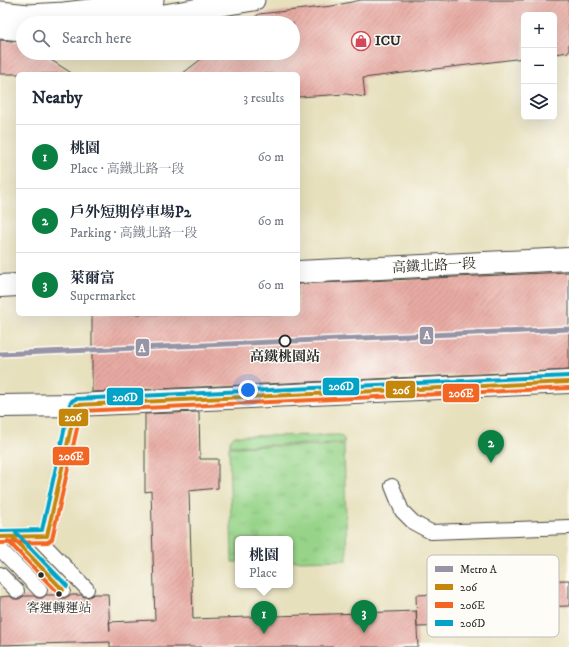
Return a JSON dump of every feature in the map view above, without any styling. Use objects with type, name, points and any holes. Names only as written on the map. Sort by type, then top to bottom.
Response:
[{"type":"street","points":[[0,12],[28,15],[64,13],[117,7],[153,0]]},
{"type":"street","points":[[161,16],[254,0]]},
{"type":"street","points":[[0,28],[16,29]]},
{"type":"street","name":"高鐵北路一段","points":[[300,272],[569,259]]},
{"type":"street","points":[[0,286],[16,285]]},
{"type":"street","points":[[0,406],[76,405],[569,382]]},
{"type":"lane","points":[[6,537],[47,536],[76,405]]},
{"type":"lane","points":[[392,486],[402,511],[414,523],[432,532],[569,527]]},
{"type":"lane","points":[[36,536],[87,589]]},
{"type":"lane","points":[[6,537],[63,590]]},
{"type":"lane","points":[[0,549],[40,590]]},
{"type":"lane","points":[[0,574],[17,591]]},
{"type":"green space","points":[[340,435],[344,439],[344,443],[230,446],[230,440],[235,436]]},
{"type":"green space","points":[[344,445],[347,560],[293,561],[293,536],[235,536],[235,562],[232,562],[229,447]]},
{"type":"building","points":[[361,0],[569,0],[569,52],[557,54],[557,12],[521,12],[521,58],[363,78],[365,97],[346,94],[300,97],[300,72],[185,72],[200,60],[300,60],[300,16],[257,16],[259,14],[332,6]]},
{"type":"building","points":[[0,40],[16,41],[16,60],[51,60],[70,72],[16,72],[16,74],[0,74]]},
{"type":"building","points":[[569,272],[569,370],[92,392],[92,316],[300,316],[300,284]]},
{"type":"building","points":[[199,412],[200,459],[218,459],[218,488],[189,491],[193,619],[416,611],[418,647],[110,647],[110,642],[0,645],[0,597],[10,596],[14,599],[19,599],[24,596],[42,598],[46,595],[56,595],[60,598],[65,598],[70,595],[89,597],[94,594],[108,594],[110,622],[155,620],[151,491],[145,492],[145,414]]},
{"type":"building","points":[[559,580],[569,580],[569,606],[559,606]]},
{"type":"building","points":[[416,595],[427,595],[427,627],[417,627]]},
{"type":"metro line","name":"A","points":[[0,354],[569,329]]},
{"type":"transit line","name":"206D","points":[[0,531],[42,530],[70,404],[75,399],[569,376]]},
{"type":"transit line","name":"206","points":[[0,537],[47,536],[76,405],[569,382]]},
{"type":"transit line","name":"206E","points":[[0,543],[48,542],[52,539],[81,411],[569,388]]},
{"type":"transit line","name":"206D","points":[[16,533],[67,586]]},
{"type":"transit line","name":"206","points":[[12,537],[63,590]]},
{"type":"transit line","name":"206E","points":[[8,541],[59,594]]},
{"type":"place","name":"ICU","points":[[361,41]]},
{"type":"place","name":"高鐵桃園站","points":[[285,341]]},
{"type":"place","name":"戶外短期停車場P2","points":[[491,463]]},
{"type":"place","name":"客運轉運站","points":[[59,594]]},
{"type":"place","name":"萊爾富","points":[[364,633]]},
{"type":"place","name":"桃園","points":[[264,634]]}]
